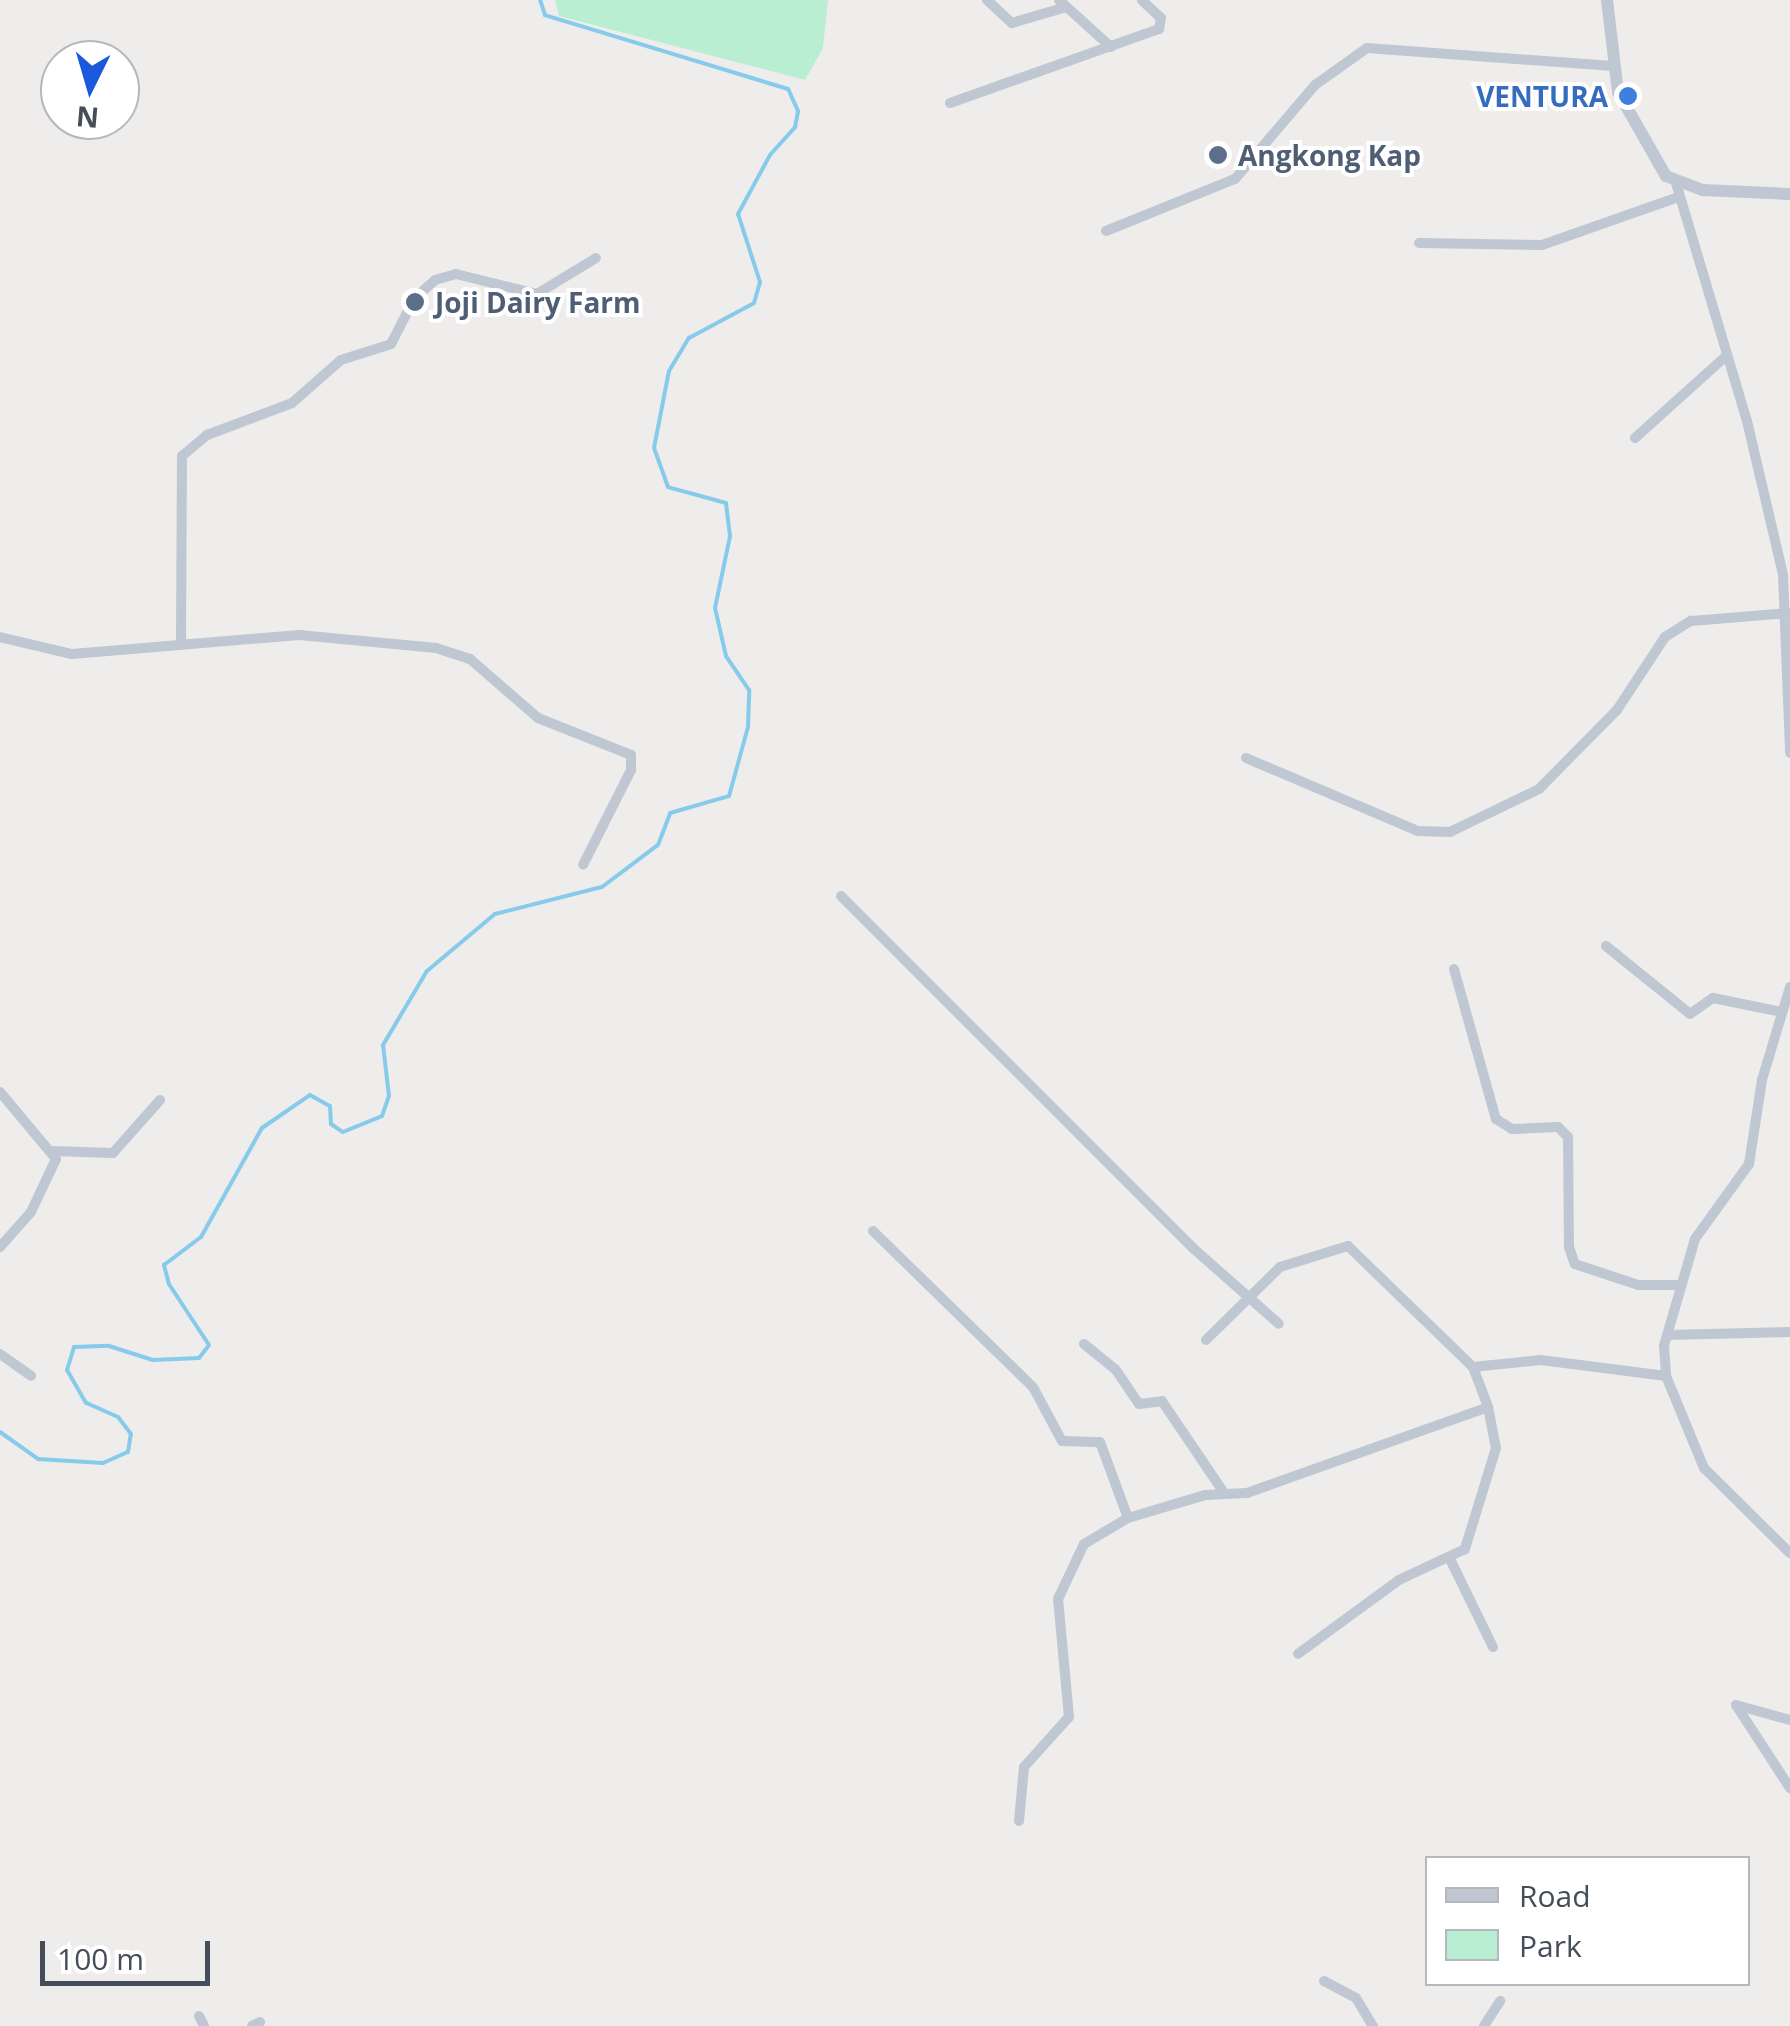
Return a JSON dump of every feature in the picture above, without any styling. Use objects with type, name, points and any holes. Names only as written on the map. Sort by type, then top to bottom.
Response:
[{"type":"street","points":[[987,0],[1017,23],[1063,4],[1111,47]]},
{"type":"street","points":[[950,102],[1111,47],[1163,24],[1142,0]]},
{"type":"street","points":[[1607,0],[1618,92],[1648,148],[1677,190],[1786,575],[1790,753]]},
{"type":"street","points":[[1106,231],[1236,178],[1315,84],[1367,48],[1613,66]]},
{"type":"street","points":[[1420,243],[1542,245],[1677,190],[1790,194]]},
{"type":"street","points":[[180,640],[182,456],[207,435],[292,403],[341,360],[391,344],[414,299],[435,280],[456,274],[537,294],[596,258]]},
{"type":"street","points":[[1636,438],[1726,356]]},
{"type":"street","points":[[1246,758],[1418,831],[1450,832],[1539,788],[1617,710],[1664,637],[1691,621],[1786,613]]},
{"type":"street","points":[[0,637],[72,654],[180,640],[299,635],[436,648],[470,659],[538,718],[631,755],[631,770],[582,866]]},
{"type":"street","points":[[840,896],[1194,1249],[1252,1296],[1279,1324]]},
{"type":"street","points":[[1606,946],[1690,1014],[1713,998],[1782,1012]]},
{"type":"street","points":[[1454,969],[1496,1118],[1512,1129],[1558,1128],[1568,1138],[1568,1247],[1576,1264],[1638,1286],[1682,1285]]},
{"type":"street","points":[[1790,987],[1762,1080],[1749,1164],[1708,1216],[1667,1335],[1666,1376],[1704,1468],[1790,1553]]},
{"type":"street","points":[[0,1092],[54,1151],[54,1171],[31,1212],[0,1247]]},
{"type":"street","points":[[54,1151],[113,1153],[160,1100]]},
{"type":"street","points":[[873,1230],[1034,1387],[1062,1441],[1100,1442],[1128,1518]]},
{"type":"street","points":[[1206,1340],[1280,1267],[1348,1246],[1474,1368],[1488,1407],[1496,1448],[1465,1549],[1399,1580],[1298,1654]]},
{"type":"street","points":[[1667,1335],[1790,1332]]},
{"type":"street","points":[[1084,1344],[1116,1370],[1139,1404],[1162,1401],[1224,1494]]},
{"type":"street","points":[[0,1354],[31,1376]]},
{"type":"street","points":[[1474,1368],[1541,1360],[1666,1376]]},
{"type":"street","points":[[1018,1820],[1024,1767],[1069,1717],[1060,1585],[1084,1544],[1128,1518],[1247,1492],[1488,1407]]},
{"type":"street","points":[[1450,1559],[1493,1647]]},
{"type":"street","points":[[1790,1720],[1736,1706],[1790,1788]]},
{"type":"street","points":[[1324,1981],[1356,1998],[1373,2026]]},
{"type":"street","points":[[1484,2026],[1500,2000]]},
{"type":"green space","points":[[555,0],[828,0],[823,48],[805,80],[559,16]]},
{"type":"waterway","points":[[0,1432],[38,1459],[103,1463],[128,1452],[131,1434],[118,1417],[86,1403],[67,1370],[74,1347],[109,1346],[153,1360],[199,1358],[209,1345],[169,1284],[164,1265],[201,1237],[262,1128],[310,1095],[330,1106],[331,1124],[343,1132],[382,1116],[389,1096],[383,1045],[427,971],[495,914],[602,887],[658,845],[670,813],[729,796],[748,727],[749,690],[726,656],[715,608],[730,536],[726,503],[668,487],[654,448],[669,371],[689,338],[754,303],[760,282],[738,214],[770,155],[795,127],[798,111],[788,89],[545,15],[540,0]]},
{"type":"place","name":"VENTURA","points":[[1628,96]]},
{"type":"place","name":"Angkong Kap","points":[[1218,155]]},
{"type":"place","name":"Joji Dairy Farm","points":[[415,302]]}]
